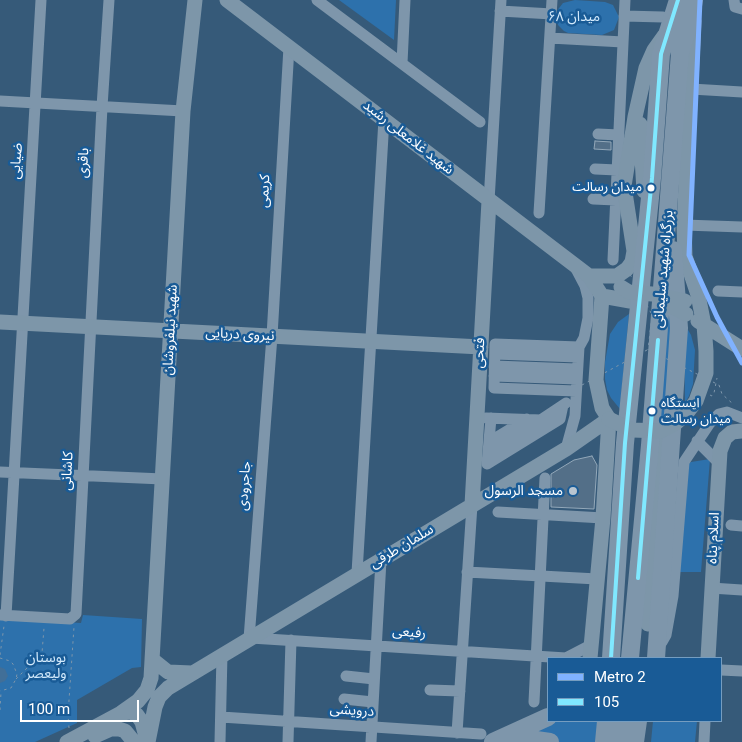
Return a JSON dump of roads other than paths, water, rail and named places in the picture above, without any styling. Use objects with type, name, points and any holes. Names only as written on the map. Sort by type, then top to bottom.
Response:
[{"type":"highway","name":"بزرگراه شهید سلیمانی","points":[[611,657],[616,600],[611,521],[626,434],[652,178],[661,54],[666,23],[678,0]]},
{"type":"highway","name":"بزرگراه شهید سلیمانی","points":[[630,657],[650,445],[680,53],[694,0]]},
{"type":"highway","points":[[653,656],[679,328],[670,200]]},
{"type":"highway","points":[[593,654],[609,582],[611,521]]},
{"type":"highway","points":[[648,624],[653,656]]},
{"type":"highway","points":[[490,740],[543,718]]},
{"type":"highway","points":[[604,742],[606,722]]},
{"type":"highway","points":[[622,742],[624,722]]},
{"type":"highway","points":[[635,742],[645,722]]},
{"type":"highway","points":[[645,722],[645,742]]},
{"type":"highway","points":[[523,742],[536,740],[550,742]]},
{"type":"main road","name":"شهید نیلفروشان","points":[[74,741],[138,701],[147,690],[151,678],[183,111],[195,0]]},
{"type":"main road","name":"شهید غلامعلی رشید","points":[[227,0],[589,276],[602,296]]},
{"type":"main road","points":[[694,0],[684,225],[685,256],[690,273],[688,299],[704,325],[742,349]]},
{"type":"main road","points":[[634,251],[624,186],[646,68],[666,23]]},
{"type":"main road","points":[[619,281],[632,262],[645,185],[639,103]]},
{"type":"main road","name":"فتحی","points":[[472,505],[490,425],[492,359],[488,233],[489,201]]},
{"type":"main road","points":[[488,233],[498,222],[511,217]]},
{"type":"main road","points":[[589,276],[619,281],[629,292],[652,294],[690,304],[704,325],[706,373],[696,401],[676,423],[661,431],[632,430],[609,419],[602,408],[596,380],[602,296],[630,301],[690,304]]},
{"type":"main road","name":"نیروی دریایی","points":[[0,322],[372,341],[492,359]]},
{"type":"main road","name":"بزرگراه شهید سلیمانی","points":[[593,654],[597,580],[611,521],[609,419]]},
{"type":"main road","name":"سلمان طرقی","points":[[148,742],[152,719],[159,697],[168,688],[566,449],[609,419]]},
{"type":"main road","points":[[648,624],[661,431]]},
{"type":"main road","name":"اسلام پناه","points":[[708,657],[720,452],[725,438],[732,432],[742,431]]},
{"type":"main road","points":[[153,660],[168,672],[192,673]]},
{"type":"main road","points":[[121,713],[131,712],[137,715],[142,722],[148,742]]},
{"type":"main road","points":[[74,741],[101,738],[111,729],[119,729],[133,740]]},
{"type":"street","name":"ضیایی","points":[[3,615],[14,472],[41,0]]},
{"type":"street","name":"باقری","points":[[92,327],[109,0]]},
{"type":"street","points":[[317,0],[480,122]]},
{"type":"street","points":[[402,63],[405,0]]},
{"type":"street","points":[[539,213],[552,0]]},
{"type":"street","points":[[613,260],[625,0]]},
{"type":"street","points":[[734,0],[735,7],[742,8]]},
{"type":"street","points":[[489,201],[500,6],[552,14]]},
{"type":"street","points":[[624,16],[666,23]]},
{"type":"street","points":[[550,38],[623,42]]},
{"type":"street","name":"کریمی","points":[[272,336],[289,47]]},
{"type":"street","points":[[691,89],[742,92]]},
{"type":"street","points":[[0,101],[183,111]]},
{"type":"street","points":[[357,574],[384,119]]},
{"type":"street","points":[[598,134],[619,135]]},
{"type":"street","points":[[595,169],[617,170]]},
{"type":"street","points":[[593,199],[616,200]]},
{"type":"street","points":[[684,225],[742,227]]},
{"type":"street","points":[[566,449],[575,416],[578,375],[588,318],[588,298],[585,286],[575,266]]},
{"type":"street","points":[[718,291],[742,292]]},
{"type":"street","name":"کاشانی","points":[[3,615],[70,619],[74,617],[92,327]]},
{"type":"street","name":"جاجرودی","points":[[250,638],[272,336]]},
{"type":"street","points":[[495,344],[578,375],[494,388],[492,359],[495,344]]},
{"type":"street","points":[[492,359],[578,375]]},
{"type":"street","points":[[490,425],[487,464],[560,419],[563,405],[578,375]]},
{"type":"street","points":[[488,455],[563,405]]},
{"type":"street","points":[[653,656],[666,636],[673,596],[684,462],[710,423],[720,414],[727,412],[742,418]]},
{"type":"street","points":[[490,425],[512,419]]},
{"type":"street","points":[[490,425],[512,419],[541,420]]},
{"type":"street","points":[[490,425],[527,419]]},
{"type":"street","points":[[698,441],[719,463]]},
{"type":"street","points":[[0,472],[163,479]]},
{"type":"street","points":[[534,702],[545,478]]},
{"type":"street","points":[[457,733],[472,505]]},
{"type":"street","points":[[498,512],[543,513],[611,521]]},
{"type":"street","points":[[371,742],[381,560]]},
{"type":"street","points":[[467,572],[597,580]]},
{"type":"street","points":[[711,588],[742,590]]},
{"type":"street","name":"رفیعی","points":[[250,638],[551,657]]},
{"type":"street","points":[[288,742],[291,640]]},
{"type":"street","points":[[220,742],[222,654]]},
{"type":"street","points":[[573,657],[593,654]]},
{"type":"street","points":[[722,663],[742,665]]},
{"type":"street","points":[[722,670],[742,671]]},
{"type":"street","points":[[346,676],[374,679]]},
{"type":"street","points":[[430,690],[460,691]]},
{"type":"street","points":[[344,699],[373,702]]},
{"type":"street","name":"درویشی","points":[[221,717],[457,733],[490,740]]},
{"type":"street","points":[[704,742],[705,722]]},
{"type":"metro line","name":"2","points":[[700,0],[689,255],[717,317],[742,363]]},
{"type":"place","name":"میدان رسالت","points":[[651,188]]},
{"type":"place","name":"ایستگاه میدان رسالت","points":[[652,411]]},
{"type":"place","name":"مسجد الرسول","points":[[573,491]]},
{"type":"park label","name":"میدان ۶۸","points":[[574,17]]},
{"type":"park label","name":"بوستان ولیعصر","points":[[46,666]]}]
